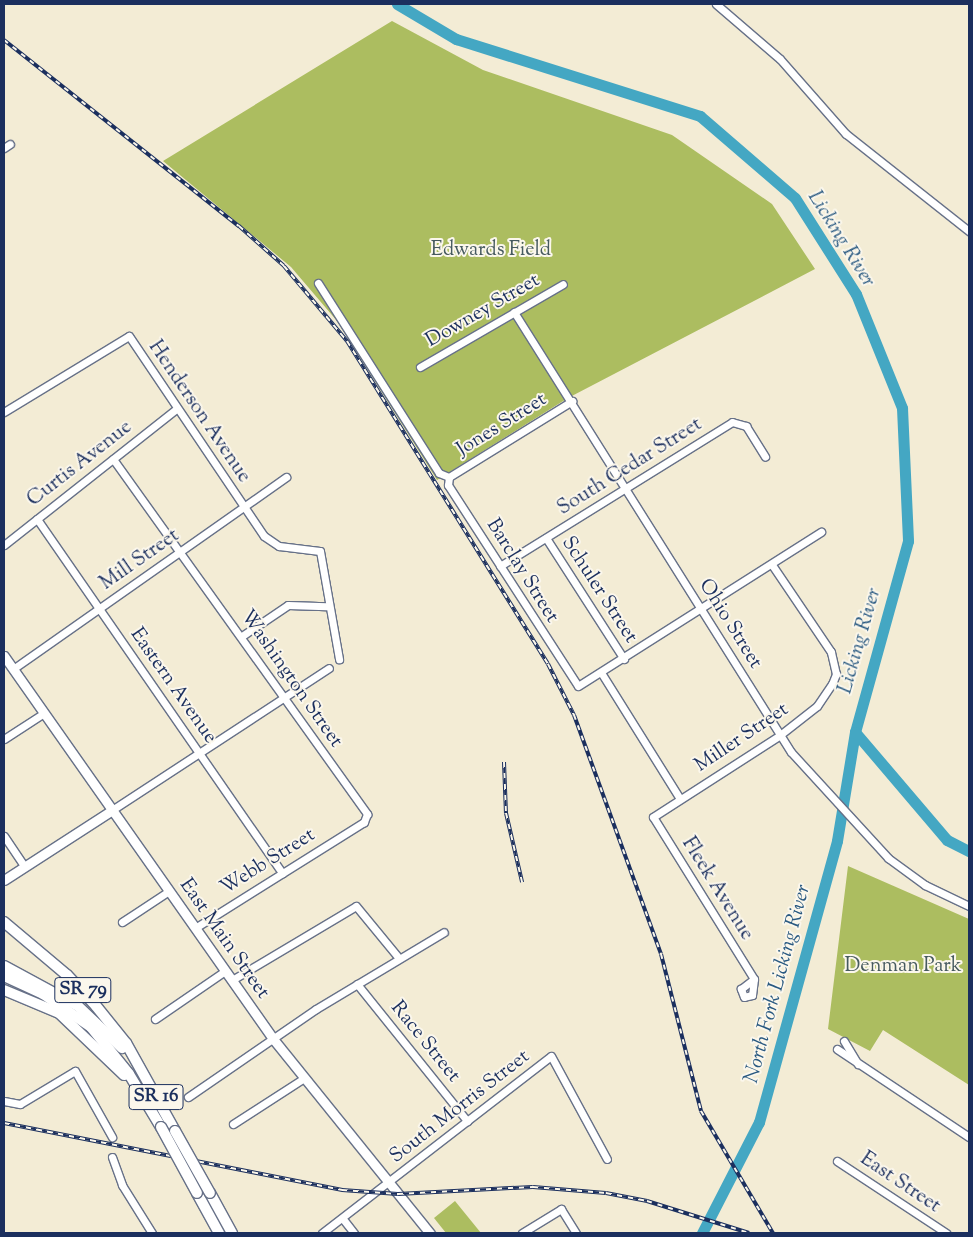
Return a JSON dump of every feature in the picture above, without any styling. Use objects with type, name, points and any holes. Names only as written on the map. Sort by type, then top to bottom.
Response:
[{"type":"highway","name":"SR 79","points":[[4,922],[82,989],[126,1043],[136,1064]]},
{"type":"highway","name":"SR 16","points":[[4,966],[78,1006],[136,1064],[232,1233]]},
{"type":"highway","name":"SR 16","points":[[4,976],[43,994],[91,1027],[139,1090],[219,1233]]},
{"type":"highway","name":"SR 79","points":[[4,990],[59,1013],[139,1090]]},
{"type":"main road","name":"East Main Street","points":[[4,656],[274,1040],[430,1233]]},
{"type":"main road","points":[[4,880],[112,810]]},
{"type":"street","points":[[716,4],[780,58],[846,134],[969,231]]},
{"type":"street","points":[[318,283],[439,473],[449,477]]},
{"type":"street","name":"Downey Street","points":[[420,367],[563,284]]},
{"type":"street","name":"Ohio Street","points":[[514,312],[572,401],[780,735],[808,771],[863,833],[911,876],[969,906]]},
{"type":"street","name":"Henderson Avenue","points":[[4,412],[129,336],[176,409],[264,536],[279,546],[320,551],[326,606]]},
{"type":"street","name":"Jones Street","points":[[449,477],[572,401]]},
{"type":"street","name":"Curtis Avenue","points":[[4,545],[176,409]]},
{"type":"street","name":"South Cedar Street","points":[[500,566],[732,422],[746,426],[765,457]]},
{"type":"street","name":"Washington Street","points":[[113,459],[366,811],[366,819],[359,824]]},
{"type":"street","name":"Mill Street","points":[[13,668],[286,477]]},
{"type":"street","name":"Barclay Street","points":[[449,477],[448,485],[572,682],[582,686],[602,674]]},
{"type":"street","name":"Eastern Avenue","points":[[37,518],[282,873]]},
{"type":"street","points":[[680,799],[602,674],[821,532]]},
{"type":"street","name":"Schuler Street","points":[[546,538],[624,659]]},
{"type":"street","name":"Miller Street","points":[[653,817],[780,735],[817,706],[836,674],[831,652],[772,565]]},
{"type":"street","points":[[242,636],[288,605],[326,606],[339,659]]},
{"type":"street","points":[[112,810],[329,668]]},
{"type":"street","points":[[4,739],[44,714]]},
{"type":"street","name":"Fleek Avenue","points":[[653,817],[754,979]]},
{"type":"street","name":"Webb Street","points":[[195,928],[359,824]]},
{"type":"street","points":[[4,836],[25,867]]},
{"type":"street","points":[[122,922],[169,891]]},
{"type":"street","points":[[232,980],[358,906],[398,957]]},
{"type":"street","points":[[188,1097],[398,957],[444,932]]},
{"type":"street","points":[[155,1019],[225,971]]},
{"type":"street","name":"Race Street","points":[[357,984],[467,1121]]},
{"type":"street","points":[[844,1042],[858,1064]]},
{"type":"street","points":[[837,1049],[969,1137]]},
{"type":"street","name":"South Morris Street","points":[[322,1233],[343,1219],[551,1056],[607,1159]]},
{"type":"street","points":[[4,1101],[20,1104],[75,1071],[112,1137]]},
{"type":"street","points":[[233,1124],[304,1078]]},
{"type":"street","points":[[112,1157],[122,1185],[152,1233]]},
{"type":"street","name":"East Street","points":[[837,1161],[946,1233]]},
{"type":"street","points":[[522,1233],[561,1209],[576,1233]]},
{"type":"street","points":[[343,1219],[354,1233]]},
{"type":"green space","name":"Edwards Field","points":[[392,21],[483,70],[672,135],[772,204],[815,269],[568,398],[437,480],[337,321],[291,267],[163,161]]},
{"type":"green space","name":"Denman Park","points":[[848,866],[969,919],[969,1085],[883,1030],[870,1051],[828,1029]]},
{"type":"green space","points":[[455,1201],[481,1233],[446,1233],[434,1218]]},
{"type":"waterway","name":"Licking River","points":[[397,4],[456,39],[700,116],[795,198],[856,294],[902,408],[908,541],[855,732],[837,841],[759,1122],[702,1233]]},
{"type":"waterway","points":[[855,732],[947,840],[969,851]]},
{"type":"railway","points":[[4,40],[239,226],[284,266],[347,341],[548,664],[574,715],[661,954],[701,1111],[773,1233]]},
{"type":"railway","points":[[504,762],[506,813],[522,882]]},
{"type":"railway","points":[[4,1123],[342,1190],[398,1194],[533,1187],[606,1193],[647,1201],[749,1233]]},
{"type":"water label","name":"North Fork Licking River","points":[[778,984]]}]
